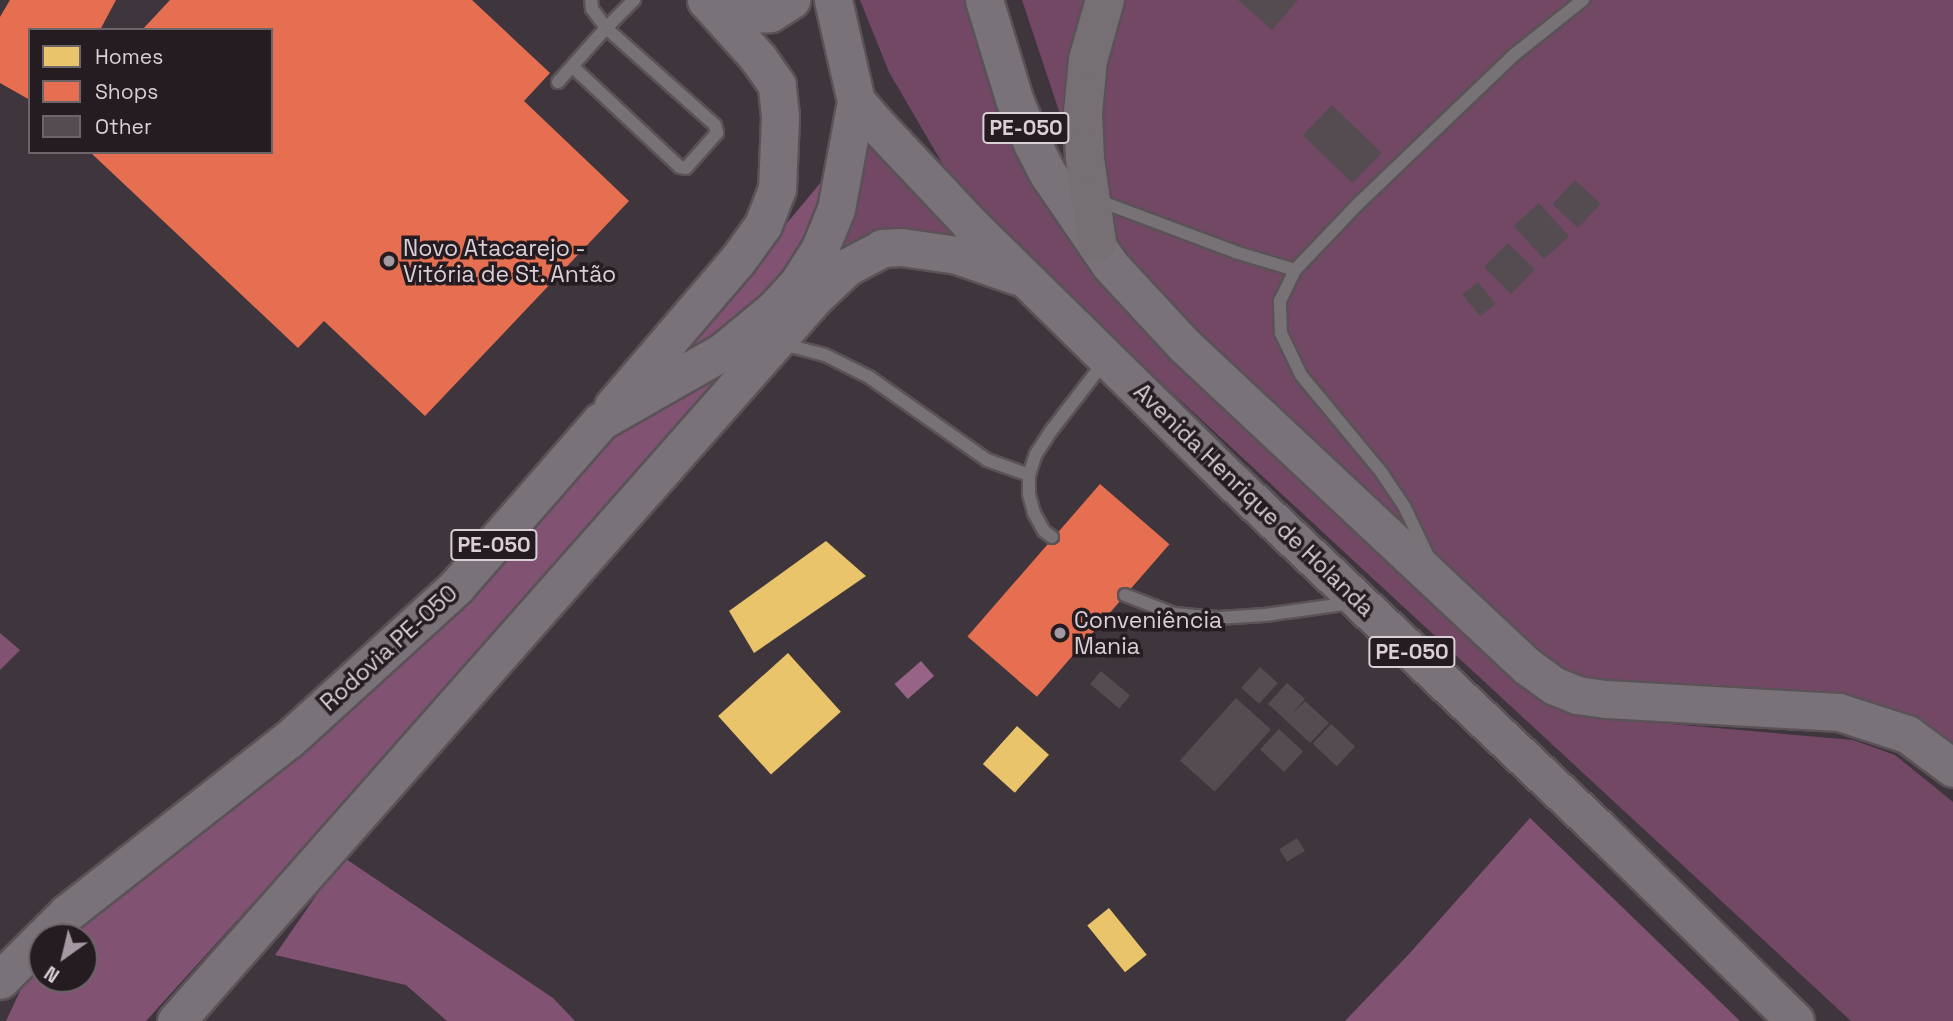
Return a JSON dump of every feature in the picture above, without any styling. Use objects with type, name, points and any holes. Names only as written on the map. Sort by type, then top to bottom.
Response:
[{"type":"highway","points":[[1097,242],[1085,159],[1085,81],[1096,22],[1105,0]]},
{"type":"main road","points":[[706,0],[747,14],[770,13],[792,0]]},
{"type":"main road","points":[[601,421],[653,355],[737,261],[763,225],[777,189],[780,116],[777,85],[759,59],[706,0]]},
{"type":"main road","name":"PE-050","points":[[833,0],[856,101]]},
{"type":"main road","name":"PE-050","points":[[984,0],[1014,99],[1032,143],[1077,219],[1097,242],[1110,265],[1166,327],[1315,471],[1527,666],[1555,686],[1577,695],[1637,702],[1839,712],[1907,734],[1953,768]]},
{"type":"main road","name":"Rodovia PE-050","points":[[57,923],[288,740],[456,587],[601,421],[722,352],[773,310],[798,283],[820,248],[836,209],[856,101]]},
{"type":"main road","name":"Avenida Henrique de Holanda","points":[[856,101],[971,225],[1795,1021]]},
{"type":"main road","name":"PE-050","points":[[176,1021],[815,297],[847,267],[882,248],[913,248],[957,255],[1031,282]]},
{"type":"main road","name":"Rodovia PE-050","points":[[0,980],[28,951]]},
{"type":"lane","points":[[573,67],[680,167],[686,169],[717,133],[715,125],[606,28],[592,9],[591,0]]},
{"type":"lane","points":[[558,82],[634,0]]},
{"type":"lane","points":[[1442,585],[1404,506],[1382,473],[1312,391],[1286,345],[1278,323],[1280,301],[1295,270],[1435,129],[1515,54],[1583,0]]},
{"type":"lane","points":[[1089,197],[1235,253],[1295,270]]},
{"type":"lane","points":[[776,342],[825,355],[869,377],[987,460],[1029,475]]},
{"type":"lane","points":[[1052,537],[1044,531],[1034,513],[1029,475],[1036,454],[1051,430],[1107,358]]},
{"type":"lane","points":[[1125,595],[1174,614],[1218,618],[1265,615],[1359,601]]},
{"type":"shaded area","points":[[860,0],[971,0],[1073,243],[1557,696],[1626,720],[1853,740],[1895,755],[1953,802],[1953,1021],[1851,1021],[1072,300],[945,168],[889,72]]},
{"type":"shaded area","points":[[1022,0],[1091,0],[1071,50],[1068,138]]},
{"type":"shaded area","points":[[1112,0],[1953,0],[1953,768],[1906,734],[1577,695],[1097,242],[1089,196]]},
{"type":"shaded area","points":[[855,120],[977,247],[828,268]]},
{"type":"shaded area","points":[[852,145],[828,268],[146,1021],[6,1021],[28,974],[28,993],[98,993],[98,923],[85,923],[380,681],[502,565]]},
{"type":"shaded area","points":[[0,633],[20,650],[0,670]]},
{"type":"shaded area","points":[[921,661],[934,676],[908,699],[895,684]]},
{"type":"shaded area","points":[[1530,818],[1740,1021],[1345,1021],[1409,954]]},
{"type":"shaded area","points":[[343,857],[553,998],[575,1021],[447,1021],[406,985],[275,955]]},
{"type":"building: Homes","points":[[826,541],[866,576],[754,653],[729,611]]},
{"type":"building: Homes","points":[[788,653],[841,712],[771,775],[718,716]]},
{"type":"building: Homes","points":[[1017,726],[1049,755],[1015,793],[983,764]]},
{"type":"building: Homes","points":[[1109,908],[1147,955],[1125,972],[1087,926]]},
{"type":"building: Shops","points":[[10,0],[116,0],[101,28],[28,28],[28,99],[0,83],[0,17]]},
{"type":"building: Shops","name":"Novo Atacarejo - Vitória de St. Antão","points":[[170,0],[472,0],[550,73],[524,101],[629,201],[425,416],[324,321],[298,348],[92,154],[273,154],[273,28],[144,28]]},
{"type":"building: Shops","points":[[1100,484],[1169,544],[1037,697],[967,636]]},
{"type":"building: Other","points":[[1238,0],[1298,0],[1272,30]]},
{"type":"building: Other","points":[[1332,105],[1382,153],[1352,183],[1303,135]]},
{"type":"building: Other","points":[[1575,180],[1601,204],[1578,228],[1552,204]]},
{"type":"building: Other","points":[[1539,203],[1569,236],[1544,259],[1514,226]]},
{"type":"building: Other","points":[[1508,243],[1535,270],[1511,294],[1484,267]]},
{"type":"building: Other","points":[[1478,282],[1496,304],[1480,316],[1462,295]]},
{"type":"building: Other","points":[[1260,667],[1278,683],[1259,704],[1241,688]]},
{"type":"building: Other","points":[[1101,671],[1130,695],[1119,708],[1090,684]]},
{"type":"building: Other","points":[[1287,683],[1305,699],[1291,715],[1305,701],[1329,723],[1310,743],[1268,704]]},
{"type":"building: Other","points":[[1236,698],[1271,729],[1215,792],[1180,760]]},
{"type":"building: Other","points":[[1331,724],[1355,747],[1337,766],[1313,744]]},
{"type":"building: Other","points":[[1279,729],[1303,752],[1284,772],[1260,749]]},
{"type":"building: Other","points":[[1297,838],[1305,851],[1287,862],[1279,849]]},
{"type":"place","name":"Novo Atacarejo - Vitória de St. Antão","points":[[389,261]]},
{"type":"place","name":"Conveniência Mania","points":[[1060,633]]}]
